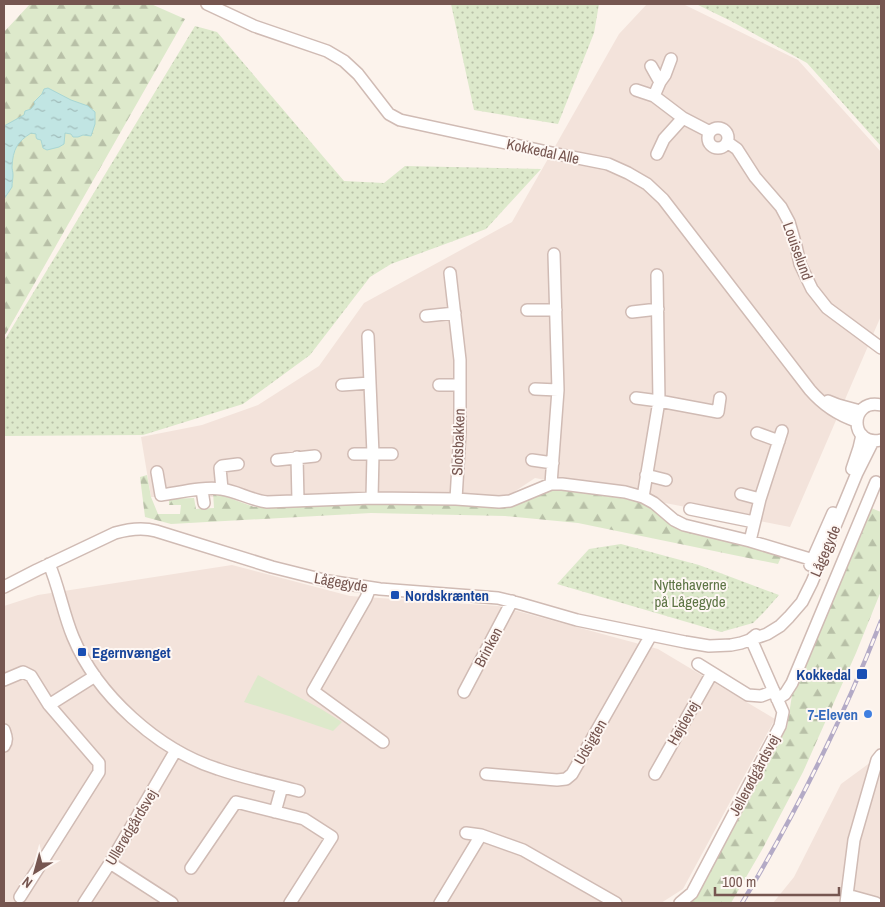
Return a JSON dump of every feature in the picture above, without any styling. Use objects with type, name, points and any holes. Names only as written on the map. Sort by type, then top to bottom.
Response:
[{"type":"street","name":"Kokkedal Alle","points":[[207,4],[254,26],[327,51],[344,61],[358,74],[389,114],[400,120],[608,164],[646,184],[663,199],[813,394],[838,413],[858,416]]},
{"type":"street","points":[[654,96],[665,75],[670,59]]},
{"type":"street","points":[[651,66],[660,82]]},
{"type":"street","points":[[636,90],[654,96],[683,118],[664,140],[657,154]]},
{"type":"street","name":"Louiselund","points":[[683,118],[710,132],[709,139],[714,146],[723,146],[727,142],[737,150],[755,177],[781,207],[789,222],[800,264],[812,288],[826,308],[881,348]]},
{"type":"street","points":[[551,484],[558,390],[554,254]]},
{"type":"street","name":"Slotsbakken","points":[[450,273],[460,360],[460,432],[456,499]]},
{"type":"street","points":[[643,497],[659,401],[657,275]]},
{"type":"street","points":[[632,312],[658,309]]},
{"type":"street","points":[[527,310],[556,310]]},
{"type":"street","points":[[426,316],[455,313]]},
{"type":"street","points":[[368,336],[373,454],[372,498]]},
{"type":"street","points":[[342,385],[370,383]]},
{"type":"street","points":[[439,385],[460,385]]},
{"type":"street","points":[[535,388],[558,390]]},
{"type":"street","points":[[636,398],[718,412],[720,398]]},
{"type":"street","points":[[877,441],[869,440],[862,436],[857,428],[858,416],[868,405],[880,402]]},
{"type":"street","points":[[750,542],[760,499],[781,436],[757,433]]},
{"type":"street","name":"Lågegyde","points":[[4,587],[115,534],[126,530],[144,529],[301,575],[345,584],[370,588],[491,597],[512,601],[574,619],[651,635],[704,645],[736,644],[756,638],[780,626],[798,608],[809,590],[817,560],[856,458],[862,436]]},
{"type":"street","name":"Lågegyde","points":[[817,560],[857,473],[877,441]]},
{"type":"street","points":[[354,454],[392,454]]},
{"type":"street","points":[[277,460],[316,456]]},
{"type":"street","points":[[297,457],[298,501]]},
{"type":"street","points":[[532,460],[553,462]]},
{"type":"street","points":[[222,489],[220,468],[222,466],[238,464]]},
{"type":"street","points":[[157,472],[161,495],[212,488],[222,489],[256,501],[267,502],[372,498],[456,499],[499,502],[510,501],[551,484],[616,491],[643,497],[674,520],[684,525],[817,560]]},
{"type":"street","points":[[646,475],[666,480]]},
{"type":"street","name":"Lågegyde","points":[[775,695],[785,694],[792,683],[876,482]]},
{"type":"street","points":[[202,490],[204,503]]},
{"type":"street","points":[[741,494],[760,499]]},
{"type":"street","points":[[690,509],[754,522]]},
{"type":"street","points":[[49,564],[72,636],[80,652],[95,676],[128,714],[176,750],[198,761],[217,769],[299,792]]},
{"type":"street","points":[[370,588],[313,691],[383,742]]},
{"type":"street","name":"Brinken","points":[[464,692],[512,601]]},
{"type":"street","name":"Udsigten","points":[[486,774],[557,780],[566,779],[572,774],[651,635]]},
{"type":"street","name":"Jellerødgårdsvej","points":[[680,903],[692,893],[780,726],[783,712],[775,695],[756,638]]},
{"type":"street","points":[[698,664],[748,695],[754,697],[775,695]]},
{"type":"street","points":[[4,680],[23,672],[31,676],[50,705],[99,763],[99,772],[20,897]]},
{"type":"street","name":"Højdevej","points":[[654,774],[712,673]]},
{"type":"street","points":[[50,705],[95,676]]},
{"type":"street","points":[[4,730],[6,743],[4,746]]},
{"type":"street","name":"Ullerødgårdsvej","points":[[84,903],[110,863],[176,750]]},
{"type":"street","points":[[876,903],[846,899],[854,840],[877,760],[881,755]]},
{"type":"street","points":[[275,812],[282,787]]},
{"type":"street","points":[[191,868],[236,802],[304,819],[332,837],[290,903]]},
{"type":"street","points":[[466,833],[481,835],[523,850],[616,903]]},
{"type":"street","points":[[440,903],[481,835]]},
{"type":"street","points":[[110,863],[153,898],[172,903]]},
{"type":"shaded area","points":[[647,4],[683,4],[798,60],[881,152],[881,316],[790,527],[535,478],[508,496],[151,497],[141,437],[202,425],[258,405],[319,366],[364,303],[512,222],[619,34]]},
{"type":"shaded area","points":[[232,565],[350,596],[499,606],[658,649],[775,719],[683,889],[661,903],[4,903],[4,606],[38,595]]},
{"type":"shaded area","points":[[871,762],[881,767],[881,903],[773,903],[794,877],[841,784]]},
{"type":"green space","points":[[30,4],[151,4],[185,19],[4,337],[4,32]]},
{"type":"green space","points":[[451,4],[599,4],[594,33],[558,124],[474,110]]},
{"type":"green space","points":[[696,4],[881,4],[881,146],[807,63]]},
{"type":"green space","points":[[195,26],[217,32],[344,181],[384,183],[405,166],[541,169],[486,229],[391,264],[370,277],[310,355],[243,404],[143,435],[4,436],[4,341]]},
{"type":"green space","points":[[147,475],[151,497],[158,514],[180,514],[181,505],[169,505],[169,499],[194,498],[196,509],[214,508],[213,492],[254,507],[407,503],[510,506],[553,489],[644,503],[676,528],[782,555],[778,564],[578,523],[505,516],[371,513],[171,524],[145,517],[140,477]]},
{"type":"green space","points":[[871,508],[881,512],[881,591],[856,653],[803,772],[763,848],[731,903],[690,903],[787,727],[792,695]]},
{"type":"green space","name":"Nyttehaverne på Lågegyde","points":[[621,544],[699,565],[779,595],[753,623],[721,632],[557,584],[589,549]]},
{"type":"green space","points":[[258,675],[342,722],[333,731],[244,702]]},
{"type":"water","points":[[48,88],[71,100],[88,106],[95,112],[95,124],[91,136],[73,137],[71,134],[65,133],[64,144],[47,150],[43,148],[41,140],[37,139],[36,134],[31,133],[26,136],[19,143],[13,155],[12,187],[4,199],[4,126],[24,115],[25,111],[31,109],[44,89]]},
{"type":"railway","points":[[742,903],[818,765],[851,694],[881,621]]},
{"type":"place","name":"Nordskrænten","points":[[395,595]]},
{"type":"place","name":"Egernvænget","points":[[82,652]]},
{"type":"place","name":"Kokkedal","points":[[862,674]]},
{"type":"place","name":"7-Eleven","points":[[868,714]]}]
